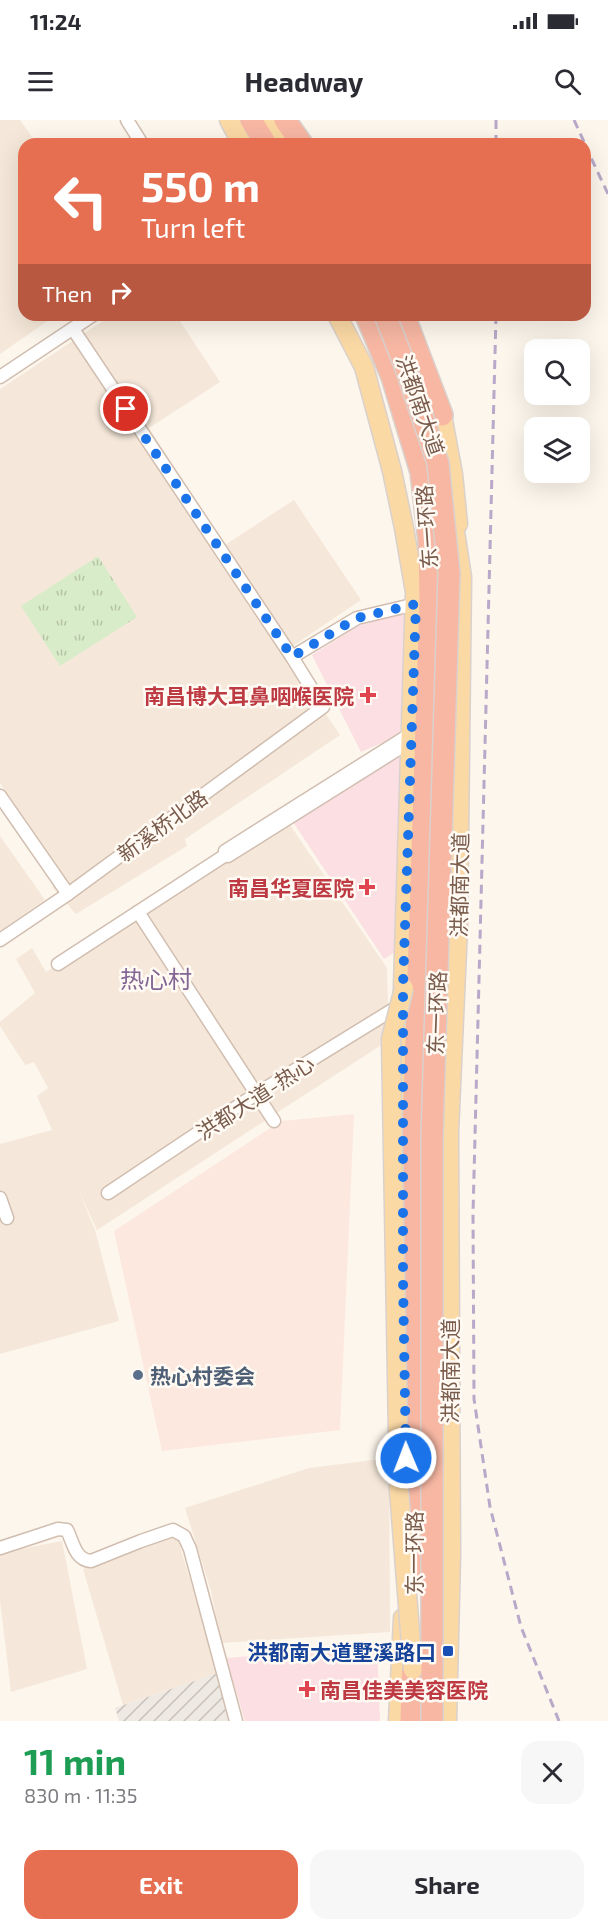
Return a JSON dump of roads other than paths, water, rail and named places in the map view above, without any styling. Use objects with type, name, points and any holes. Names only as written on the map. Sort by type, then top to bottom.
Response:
[{"type":"highway","points":[[251,120],[262,138]]},
{"type":"highway","points":[[274,120],[284,138]]},
{"type":"highway","points":[[285,120],[298,138]]},
{"type":"highway","name":"东一环路","points":[[369,321],[392,377],[422,472],[429,542],[430,601],[411,1197],[413,1670],[411,1721]]},
{"type":"highway","name":"东一环路","points":[[386,321],[406,368],[438,463],[449,573],[432,1138],[432,1721]]},
{"type":"highway","points":[[406,321],[442,415]]},
{"type":"main road","points":[[229,120],[239,138]]},
{"type":"main road","points":[[246,120],[255,138]]},
{"type":"main road","points":[[267,120],[278,138]]},
{"type":"main road","name":"洪都南大道","points":[[340,321],[364,367],[392,471],[415,598],[404,995],[403,1279],[407,1526],[398,1721]]},
{"type":"main road","points":[[353,321],[374,365],[393,429],[414,524],[415,598]]},
{"type":"main road","name":"洪都南大道","points":[[387,321],[406,356],[448,485],[462,577],[458,927],[449,1132],[451,1555],[447,1721]]},
{"type":"main road","points":[[442,415],[453,474],[462,577]]},
{"type":"main road","points":[[404,995],[391,1039],[391,1051],[399,1491],[413,1670]]},
{"type":"street","points":[[127,120],[138,138]]},
{"type":"street","points":[[0,377],[84,321]]},
{"type":"street","points":[[73,329],[292,657],[357,618],[415,598]]},
{"type":"street","name":"新溪桥北路","points":[[0,940],[68,894],[323,707],[292,657]]},
{"type":"street","points":[[57,964],[227,854],[225,851],[411,737]]},
{"type":"street","points":[[0,796],[68,894]]},
{"type":"street","points":[[138,912],[274,1121]]},
{"type":"street","name":"洪都大道-热心","points":[[108,1193],[404,995]]},
{"type":"street","points":[[0,1198],[7,1218]]},
{"type":"street","points":[[0,1548],[58,1529],[67,1530],[79,1557],[92,1561],[173,1530],[184,1536],[190,1549],[236,1721]]},
{"type":"railway","points":[[496,120],[496,138]]},
{"type":"railway","points":[[574,120],[582,138]]},
{"type":"railway","points":[[591,158],[608,194]]},
{"type":"railway","points":[[496,321],[473,1214],[474,1399],[490,1507],[521,1627],[559,1721]]},
{"type":"place","name":"南昌博大耳鼻咽喉医院","points":[[368,695]]},
{"type":"place","name":"南昌华夏医院","points":[[367,887]]},
{"type":"place","name":"热心村委会","points":[[138,1375]]},
{"type":"place","name":"洪都南大道墅溪路口","points":[[448,1651]]},
{"type":"place","name":"南昌佳美美容医院","points":[[307,1689]]},
{"type":"district","name":"热心村","points":[[156,978]]}]
